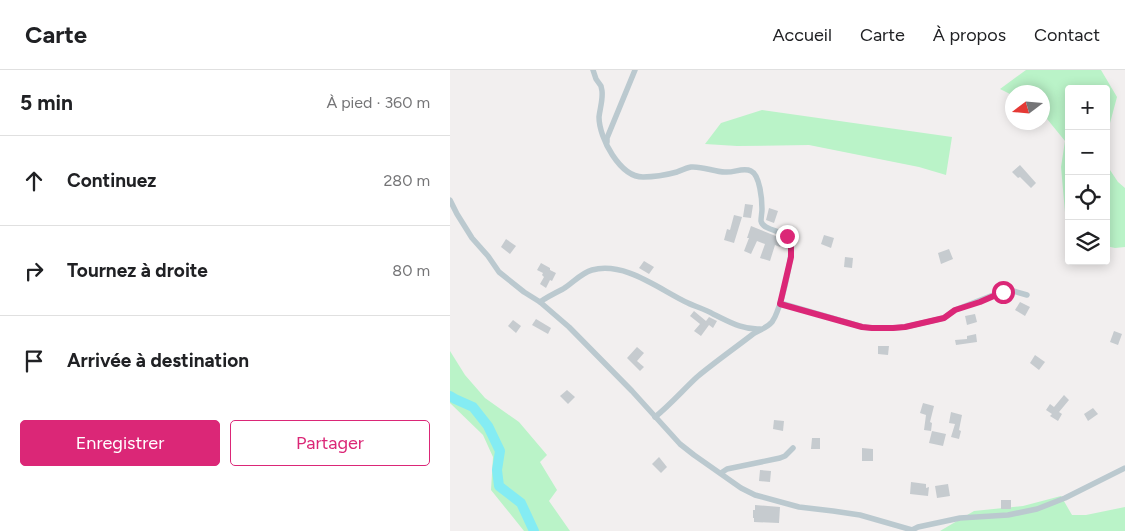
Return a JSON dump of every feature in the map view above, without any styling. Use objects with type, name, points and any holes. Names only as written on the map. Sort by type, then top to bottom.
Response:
[{"type":"street","points":[[540,302],[585,273],[597,269],[612,269],[640,277],[689,304],[711,312],[735,325],[760,329],[765,328],[771,323],[777,313],[791,257],[791,241],[787,236],[768,228],[761,222],[762,209],[759,182],[755,173],[748,170],[724,172],[700,167],[691,167],[670,174],[654,176],[638,176],[628,172],[609,151],[599,118],[601,86],[592,70]]},
{"type":"street","points":[[607,144],[607,138],[635,70]]},
{"type":"street","points":[[450,200],[472,238],[499,272],[540,302],[568,327],[687,450],[741,488],[755,495],[799,507],[860,516],[913,530],[918,527],[960,518],[1008,514],[1037,509],[1065,498],[1125,468]]},
{"type":"street","points":[[780,304],[862,327],[893,328],[944,318],[955,310],[980,302],[1006,290],[1027,295]]},
{"type":"street","points":[[655,418],[699,376],[760,329]]},
{"type":"street","points":[[721,473],[727,469],[780,458],[794,448]]},
{"type":"green space","points":[[1026,70],[1101,70],[1110,85],[1065,85],[1065,141],[1050,123],[1050,85],[1005,85]]},
{"type":"green space","points":[[1110,85],[1117,97],[1110,123]]},
{"type":"green space","points":[[762,110],[952,137],[946,175],[919,167],[809,145],[737,146],[705,144],[721,123]]},
{"type":"green space","points":[[1065,141],[1065,212],[1061,167]]},
{"type":"green space","points":[[1110,170],[1118,182],[1125,188],[1125,247],[1110,247]]},
{"type":"green space","points":[[450,351],[465,375],[485,398],[519,422],[547,455],[540,462],[557,490],[549,501],[570,531],[524,531],[491,490],[493,457],[483,435],[450,403]]},
{"type":"green space","points":[[1061,496],[1072,515],[1086,515],[1125,507],[1125,531],[940,531],[974,511],[1023,506]]},
{"type":"building","points":[[1020,165],[1036,183],[1031,188],[1012,172]]},
{"type":"building","points":[[745,204],[753,205],[751,218],[743,217]]},
{"type":"building","points":[[769,208],[778,211],[774,223],[766,220]]},
{"type":"building","points":[[734,215],[742,217],[734,243],[724,240],[727,229],[730,230]]},
{"type":"building","points":[[751,226],[783,239],[780,247],[775,245],[770,261],[760,258],[765,244],[757,241],[751,254],[744,251]]},
{"type":"building","points":[[824,235],[834,238],[831,248],[821,244]]},
{"type":"building","points":[[506,239],[516,246],[510,254],[501,247]]},
{"type":"building","points":[[949,249],[953,259],[941,264],[938,253]]},
{"type":"building","points":[[845,257],[853,258],[852,268],[844,267]]},
{"type":"building","points":[[644,261],[654,267],[649,274],[639,268]]},
{"type":"building","points":[[541,263],[556,273],[546,288],[540,284],[544,277],[543,273],[537,270]]},
{"type":"building","points":[[1020,302],[1030,307],[1025,316],[1015,310]]},
{"type":"building","points":[[694,311],[706,321],[709,317],[717,321],[713,328],[709,325],[701,336],[694,331],[700,324],[690,316]]},
{"type":"building","points":[[975,314],[977,322],[967,325],[965,316]]},
{"type":"building","points":[[536,319],[551,328],[548,334],[532,325]]},
{"type":"building","points":[[513,320],[521,326],[516,333],[508,326]]},
{"type":"building","points":[[1114,331],[1122,334],[1118,345],[1110,342]]},
{"type":"building","points":[[976,334],[977,342],[956,345],[955,340],[967,339],[967,336]]},
{"type":"building","points":[[878,346],[889,346],[888,355],[878,354]]},
{"type":"building","points":[[637,347],[644,353],[637,361],[644,367],[640,371],[627,358]]},
{"type":"building","points":[[1035,355],[1045,362],[1039,370],[1030,363]]},
{"type":"building","points":[[567,390],[575,397],[568,404],[560,396]]},
{"type":"building","points":[[1064,395],[1069,400],[1059,412],[1062,414],[1058,421],[1050,416],[1052,414],[1046,410],[1050,404],[1054,407]]},
{"type":"building","points":[[923,403],[934,406],[930,422],[932,423],[931,431],[924,430],[926,415],[920,413]]},
{"type":"building","points":[[1093,408],[1098,414],[1088,421],[1084,414]]},
{"type":"building","points":[[951,412],[962,415],[959,439],[951,437],[955,424],[949,423]]},
{"type":"building","points":[[774,420],[784,421],[783,431],[773,429]]},
{"type":"building","points":[[932,431],[946,434],[943,446],[929,443]]},
{"type":"building","points":[[812,438],[820,438],[820,449],[811,449]]},
{"type":"building","points":[[862,448],[873,449],[873,461],[862,461]]},
{"type":"building","points":[[659,457],[667,467],[661,473],[652,464]]},
{"type":"building","points":[[760,470],[771,471],[770,482],[759,481]]},
{"type":"building","points":[[911,482],[926,484],[926,488],[929,487],[928,496],[910,494]]},
{"type":"building","points":[[948,484],[950,496],[937,498],[935,486]]},
{"type":"building","points":[[1001,500],[1011,500],[1011,509],[1001,509]]},
{"type":"building","points":[[755,505],[780,507],[779,523],[754,522],[753,510],[755,510]]},
{"type":"waterway","points":[[450,396],[473,407],[488,426],[500,451],[497,470],[499,486],[521,503],[534,531]]},
{"type":"route","points":[[787,236],[791,241],[791,257],[780,304],[862,327],[905,327],[944,318],[955,310],[1003,292]]}]
